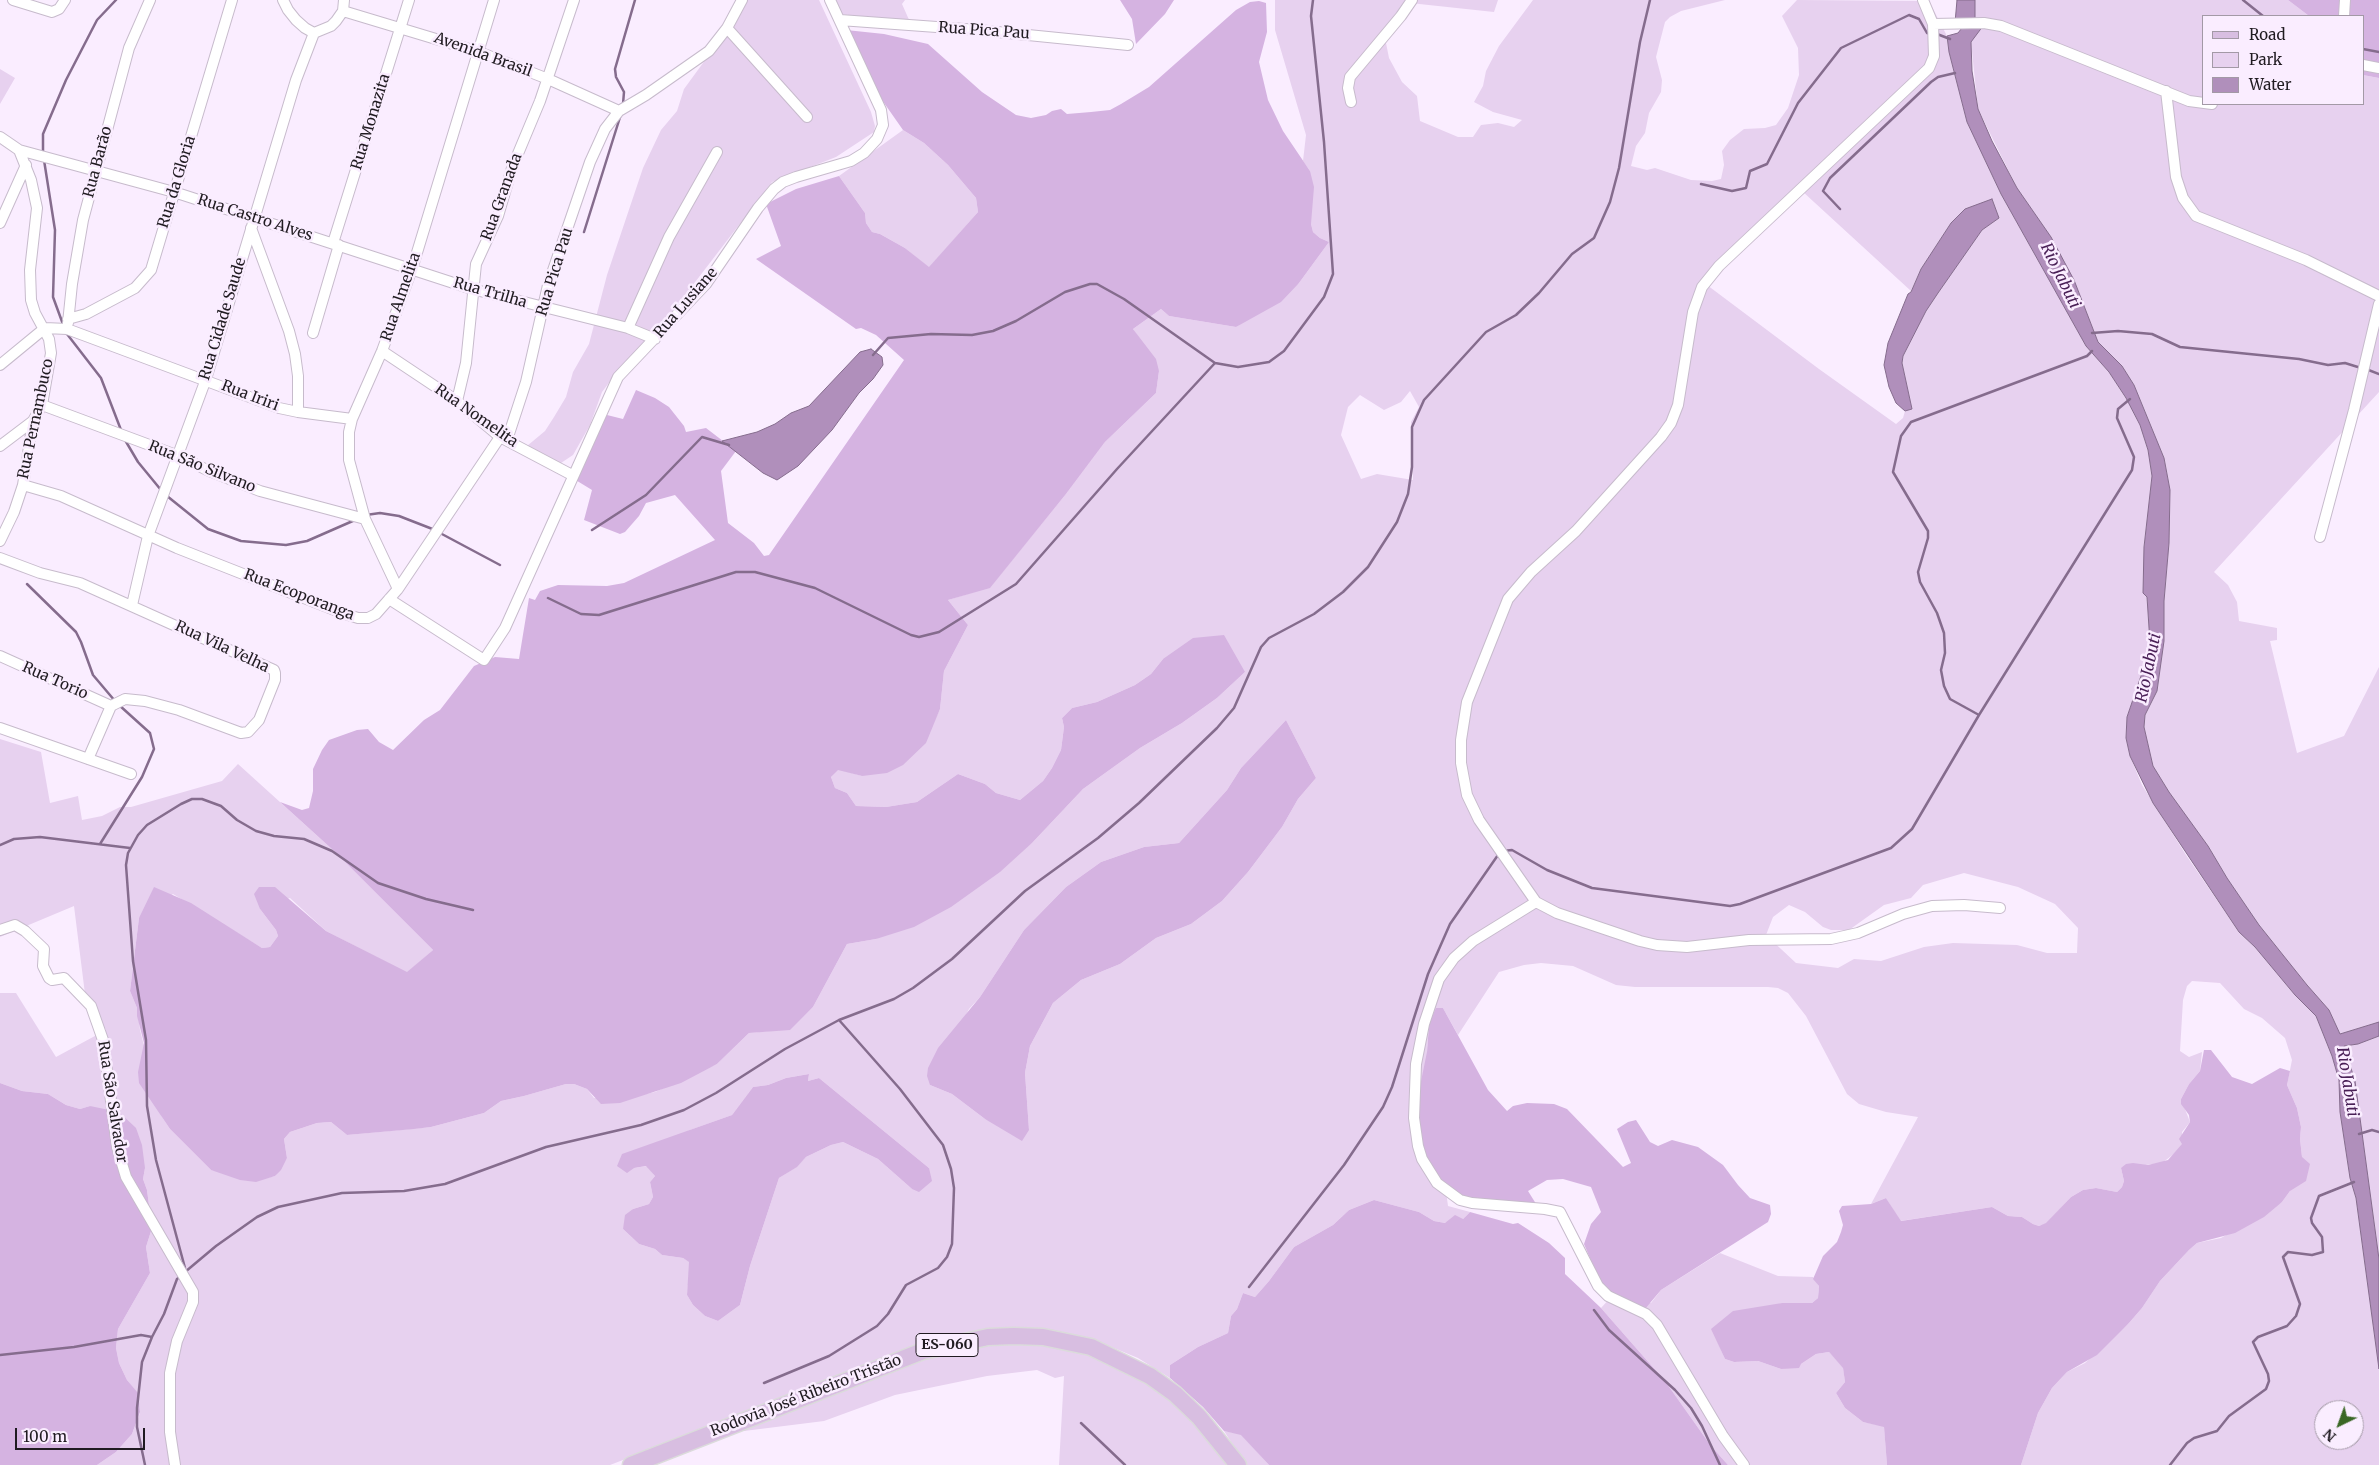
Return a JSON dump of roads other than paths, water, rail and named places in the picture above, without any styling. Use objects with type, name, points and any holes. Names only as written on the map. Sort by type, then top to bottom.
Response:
[{"type":"main road","name":"Rodovia José Ribeiro Tristão","points":[[631,1465],[922,1351],[988,1337],[1014,1336],[1043,1337],[1090,1347],[1150,1376],[1175,1394],[1199,1417],[1238,1465]]},
{"type":"street","points":[[13,0],[52,12],[59,9],[65,0]]},
{"type":"street","name":"Rua Barão","points":[[68,324],[79,238],[129,48],[150,0]]},
{"type":"street","name":"Rua da Gloria","points":[[68,324],[136,288],[148,275],[232,0]]},
{"type":"street","points":[[283,0],[296,20],[304,28],[314,33],[331,26],[343,11],[344,0]]},
{"type":"street","name":"Rua Monazita","points":[[336,244],[409,0]]},
{"type":"street","name":"Rua Almelita","points":[[398,589],[365,519],[349,460],[348,444],[352,419],[382,351],[412,269],[494,0]]},
{"type":"street","name":"Rua Granada","points":[[457,401],[466,363],[476,264],[496,221],[512,168],[548,79],[574,0]]},
{"type":"street","points":[[619,111],[646,95],[709,51],[727,28],[742,0]]},
{"type":"street","name":"Rua Lusiane","points":[[389,599],[484,660],[507,623],[618,377],[706,284],[758,208],[774,189],[790,180],[851,161],[868,149],[881,132],[883,117],[881,110],[830,0]]},
{"type":"street","points":[[1351,102],[1348,88],[1350,77],[1412,0]]},
{"type":"street","points":[[1924,0],[1933,24],[1935,52],[1929,68],[1719,266],[1705,283],[1695,304],[1678,404],[1668,429],[1567,542],[1531,572],[1508,599],[1467,702],[1461,740],[1461,763],[1467,795],[1479,820],[1536,902],[1557,913],[1630,938],[1657,945],[1687,947],[1749,940],[1831,939],[1858,933],[1903,914],[1932,906],[2000,908]]},
{"type":"street","points":[[2344,15],[2345,0]]},
{"type":"street","name":"Avenida Brasil","points":[[343,11],[479,52],[548,79],[619,111]]},
{"type":"street","name":"Rua Pica Pau","points":[[840,20],[978,30],[1128,45]]},
{"type":"street","points":[[1933,24],[1995,24],[2189,101],[2202,103]]},
{"type":"street","points":[[727,28],[807,117]]},
{"type":"street","name":"Rua Cidade Saude","points":[[132,605],[148,536],[206,379],[296,80],[314,33]]},
{"type":"street","points":[[2364,65],[2379,68]]},
{"type":"street","points":[[2166,91],[2176,177],[2183,198],[2196,216],[2306,260],[2379,296]]},
{"type":"street","name":"Rua Pica Pau","points":[[503,439],[526,382],[548,285],[590,162],[605,130],[619,111]]},
{"type":"street","points":[[0,137],[19,150],[97,170]]},
{"type":"street","name":"Rua Pernambuco","points":[[0,541],[14,512],[23,485],[33,421],[42,405],[50,353],[49,339],[45,328],[35,313],[31,300],[30,270],[37,215],[35,196],[26,165],[19,150]]},
{"type":"street","points":[[628,328],[669,236],[718,152]]},
{"type":"street","points":[[0,223],[26,165]]},
{"type":"street","name":"Rua Castro Alves","points":[[97,170],[174,192],[252,223],[336,244],[412,269]]},
{"type":"street","points":[[252,223],[291,338],[298,376],[298,412]]},
{"type":"street","points":[[313,333],[336,244]]},
{"type":"street","name":"Rua Trilha","points":[[412,269],[472,289],[628,328],[656,339]]},
{"type":"street","points":[[2320,537],[2354,410],[2379,304]]},
{"type":"street","points":[[0,365],[45,328],[68,324]]},
{"type":"street","name":"Rua Iriri","points":[[68,324],[279,408],[352,419]]},
{"type":"street","name":"Rua Nomelita","points":[[382,351],[457,401],[503,439],[572,476]]},
{"type":"street","name":"Rua São Silvano","points":[[42,405],[179,456],[209,471],[260,491],[365,519]]},
{"type":"street","points":[[0,446],[33,421]]},
{"type":"street","name":"Rua Ecoporanga","points":[[23,485],[61,496],[148,536],[358,618],[372,617],[398,589],[503,439]]},
{"type":"street","name":"Rua Vila Velha","points":[[0,558],[40,573],[80,584],[132,605],[274,670],[276,677],[259,720],[252,730],[245,733],[179,710],[144,701],[126,699],[111,706]]},
{"type":"street","name":"Rua Torio","points":[[0,656],[111,706]]},
{"type":"street","points":[[88,759],[111,706]]},
{"type":"street","points":[[0,728],[131,774]]},
{"type":"street","points":[[1536,902],[1473,941],[1454,958],[1439,979],[1424,1024],[1416,1064],[1414,1118],[1416,1139],[1422,1159],[1436,1183],[1460,1200],[1479,1204],[1545,1209],[1560,1212],[1598,1286],[1613,1300],[1646,1314],[1657,1325],[1723,1436],[1744,1465]]},
{"type":"street","name":"Rua São Salvador","points":[[0,930],[13,925],[25,931],[44,949],[43,966],[49,978],[52,980],[64,978],[91,1006],[103,1040],[117,1147],[126,1177],[190,1285],[194,1298],[177,1341],[170,1373],[170,1432],[175,1465]]},
{"type":"water","name":"Rio Jabuti","points":[[1957,0],[1975,0],[1975,19],[1983,26],[1971,42],[1972,71],[1978,109],[1992,141],[2017,188],[2051,237],[2074,280],[2098,342],[2122,366],[2134,385],[2164,458],[2170,490],[2169,543],[2164,601],[2164,641],[2157,691],[2145,715],[2144,727],[2153,766],[2259,925],[2329,1010],[2340,1034],[2379,1022],[2379,1036],[2358,1044],[2344,1046],[2355,1081],[2379,1259],[2379,1369],[2356,1198],[2350,1178],[2340,1112],[2339,1080],[2332,1056],[2316,1016],[2295,995],[2255,947],[2239,932],[2153,803],[2130,756],[2126,738],[2127,717],[2142,673],[2147,669],[2150,643],[2147,597],[2143,593],[2144,547],[2152,476],[2148,450],[2140,425],[2126,398],[2109,372],[2086,346],[2001,194],[1967,122],[1949,52],[1947,36],[1958,33],[1965,24],[1955,23]]},
{"type":"water","points":[[1992,199],[1999,218],[1982,230],[1938,293],[1926,311],[1903,356],[1902,363],[1912,409],[1905,411],[1896,403],[1889,387],[1884,365],[1888,343],[1908,294],[1911,292],[1921,269],[1951,223],[1965,209]]},
{"type":"water","points":[[871,349],[882,357],[883,365],[873,379],[859,393],[832,430],[798,466],[777,480],[763,473],[722,441],[757,432],[775,424],[791,413],[809,406],[860,352]]},
{"type":"waterway","points":[[43,154],[43,134],[66,80],[97,20],[116,0]]},
{"type":"waterway","points":[[623,104],[624,92],[616,77],[615,69],[635,0]]},
{"type":"waterway","points":[[873,355],[888,338],[931,334],[972,335],[993,331],[1016,321],[1065,292],[1090,284],[1097,284],[1124,299],[1215,363],[1238,367],[1269,362],[1284,351],[1324,297],[1333,274],[1324,142],[1311,16],[1313,0]]},
{"type":"waterway","points":[[185,1272],[216,1246],[257,1217],[278,1207],[342,1193],[404,1191],[445,1184],[546,1147],[641,1125],[684,1110],[716,1093],[785,1049],[839,1020],[894,999],[913,988],[952,959],[1025,891],[1098,838],[1139,803],[1217,728],[1234,708],[1261,647],[1269,638],[1314,614],[1343,592],[1368,567],[1397,522],[1408,494],[1412,467],[1412,427],[1424,400],[1486,332],[1516,315],[1539,293],[1572,254],[1594,238],[1610,202],[1619,168],[1640,42],[1650,0]]},
{"type":"waterway","points":[[2243,0],[2262,15]]},
{"type":"waterway","points":[[1701,184],[1732,191],[1746,188],[1750,171],[1767,164],[1798,103],[1841,48],[1909,15],[1919,19],[1927,33],[1931,34]]},
{"type":"waterway","points":[[1937,34],[1950,39]]},
{"type":"waterway","points":[[2364,49],[2379,52]]},
{"type":"waterway","points":[[1840,209],[1823,191],[1830,178],[1931,82],[1938,77],[1955,73]]},
{"type":"waterway","points":[[584,232],[621,114]]},
{"type":"waterway","points":[[44,160],[55,230],[53,297],[64,327]]},
{"type":"waterway","points":[[2092,333],[2118,331],[2152,334],[2180,347],[2299,359],[2328,365],[2345,363],[2361,368]]},
{"type":"waterway","points":[[67,334],[101,378],[121,430]]},
{"type":"waterway","points":[[1979,715],[1950,699],[1944,686],[1941,670],[1945,653],[1944,633],[1937,613],[1920,582],[1918,572],[1928,538],[1928,531],[1893,472],[1901,436],[1911,422],[2087,356],[2092,351]]},
{"type":"waterway","points":[[548,598],[581,614],[599,615],[736,572],[755,572],[815,588],[911,635],[919,637],[939,632],[1016,584],[1117,469],[1215,363]]},
{"type":"waterway","points":[[2366,369],[2379,374]]},
{"type":"waterway","points":[[1503,851],[1512,850],[1547,870],[1592,888],[1730,906],[1740,904],[1891,848],[1912,829],[1979,715],[2132,470],[2134,457],[2117,418],[2118,409],[2130,399]]},
{"type":"waterway","points":[[592,530],[646,495],[702,437],[729,445]]},
{"type":"waterway","points":[[125,440],[138,462],[161,490]]},
{"type":"waterway","points":[[167,496],[208,529],[241,541],[286,545],[307,541],[355,520]]},
{"type":"waterway","points":[[366,515],[380,513],[399,516],[435,530]]},
{"type":"waterway","points":[[440,533],[500,565]]},
{"type":"waterway","points":[[27,584],[76,632],[93,675],[115,701]]},
{"type":"waterway","points":[[100,844],[142,777],[154,749],[150,733],[119,705]]},
{"type":"waterway","points":[[185,1268],[156,1160],[147,1106],[146,1040],[133,961],[126,865],[128,853],[138,835],[147,825],[181,804],[192,799],[202,799],[221,806],[237,820],[256,831],[274,836],[304,839],[332,851],[378,883],[426,899],[473,910]]},
{"type":"waterway","points":[[0,845],[14,839],[40,837],[130,848]]},
{"type":"waterway","points":[[1249,1287],[1344,1165],[1383,1107],[1392,1087],[1428,974],[1450,924],[1498,855]]},
{"type":"waterway","points":[[764,1383],[829,1356],[877,1326],[888,1314],[906,1285],[938,1268],[947,1257],[952,1244],[954,1188],[951,1169],[943,1145],[900,1089],[839,1020]]},
{"type":"waterway","points":[[2359,1134],[2372,1130],[2379,1132]]},
{"type":"waterway","points":[[2170,1465],[2187,1443],[2194,1438],[2217,1431],[2229,1416],[2266,1389],[2269,1381],[2268,1374],[2253,1342],[2258,1337],[2287,1326],[2296,1316],[2300,1304],[2283,1257],[2288,1252],[2312,1255],[2323,1252],[2322,1237],[2312,1223],[2311,1218],[2319,1196],[2354,1182]]},
{"type":"waterway","points":[[145,1465],[137,1427],[142,1362],[164,1314],[177,1279],[181,1276]]},
{"type":"waterway","points":[[1594,1310],[1609,1330],[1675,1390],[1691,1408],[1702,1426],[1720,1465]]},
{"type":"waterway","points":[[0,1355],[74,1347],[141,1335],[152,1337]]},
{"type":"waterway","points":[[1081,1423],[1125,1465]]}]
